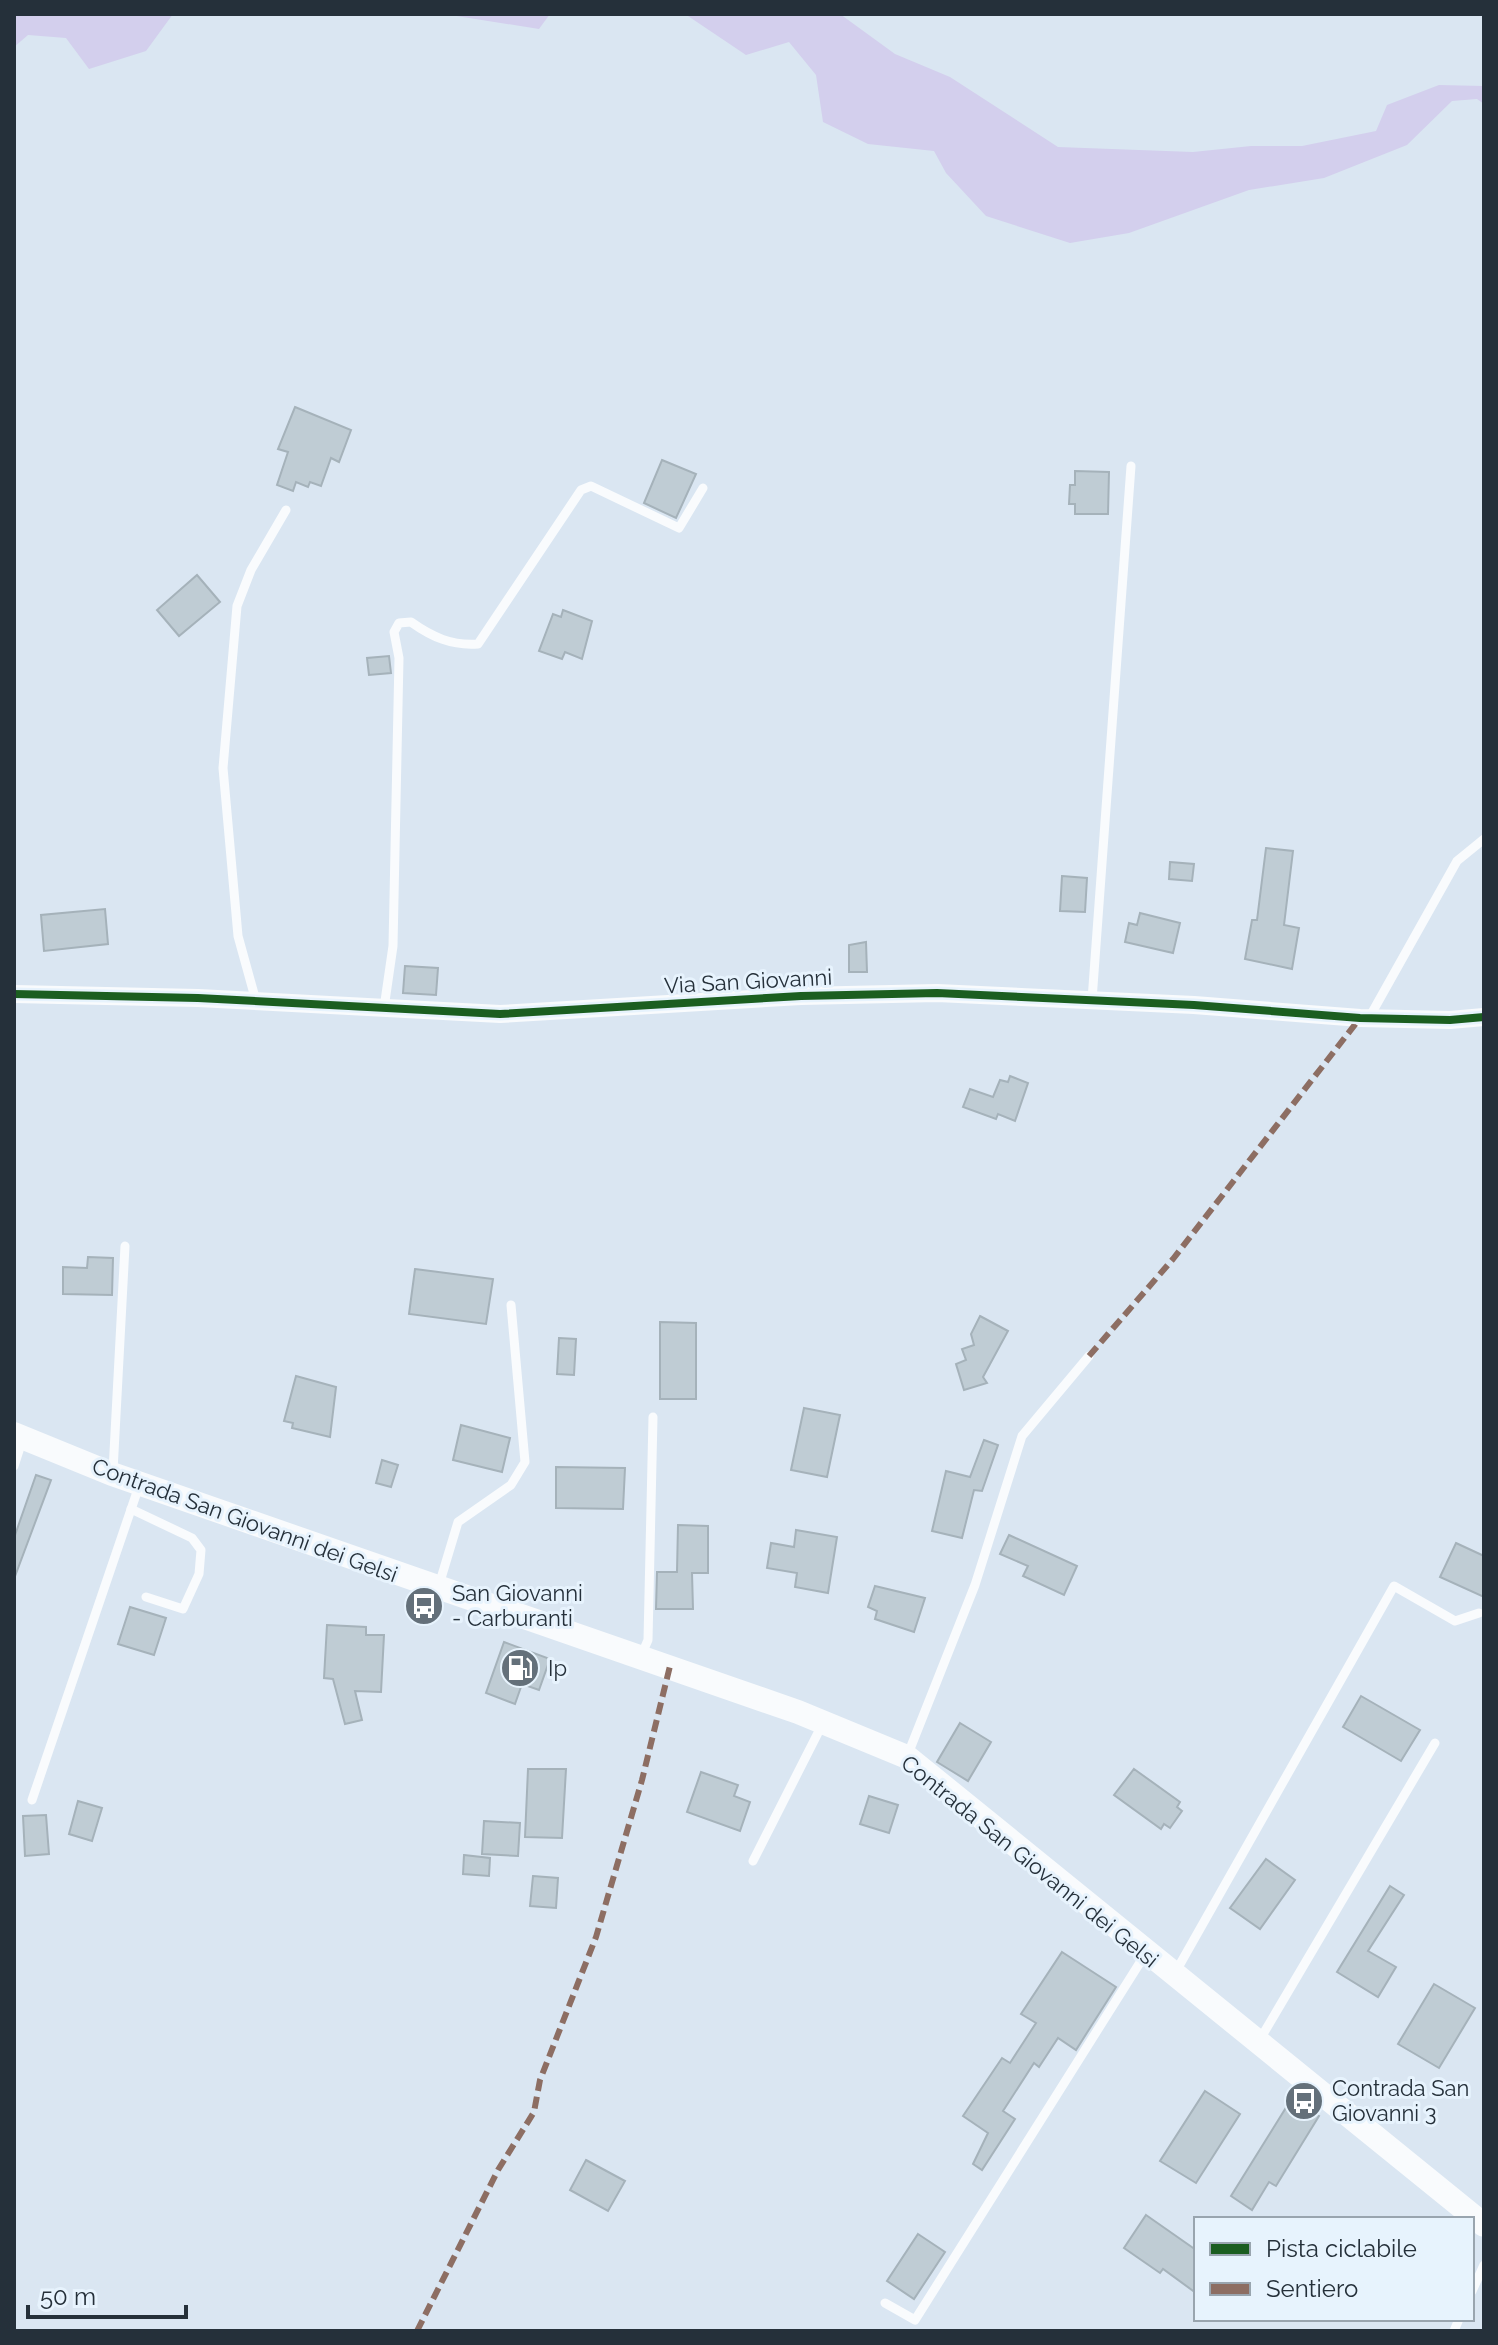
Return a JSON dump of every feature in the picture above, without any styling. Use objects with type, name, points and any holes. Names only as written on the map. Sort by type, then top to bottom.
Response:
[{"type":"main road","name":"Contrada San Giovanni dei Gelsi","points":[[19,1436],[112,1474],[641,1656],[907,1757],[1173,1976],[1474,2217]]},
{"type":"street","name":"Via San Giovanni","points":[[14,994],[256,1001],[500,1014],[738,999],[937,993],[1369,1018],[1450,1020],[1484,1017]]},
{"type":"lane","points":[[1092,1000],[1131,466]]},
{"type":"lane","points":[[384,1008],[393,946],[399,658],[394,632],[399,623],[411,622],[430,635],[460,646],[478,644],[581,490],[591,486],[679,528],[703,488]]},
{"type":"lane","points":[[256,1001],[238,936],[223,768],[237,606],[251,570],[286,510]]},
{"type":"lane","points":[[1369,1018],[1457,861],[1484,839]]},
{"type":"lane","points":[[112,1474],[125,1246]]},
{"type":"lane","points":[[438,1588],[458,1522],[511,1485],[525,1462],[511,1305]]},
{"type":"lane","points":[[907,1757],[975,1585],[1022,1436],[1089,1356]]},
{"type":"lane","points":[[641,1656],[648,1640],[653,1417]]},
{"type":"lane","points":[[14,1466],[19,1436]]},
{"type":"lane","points":[[32,1800],[140,1483]]},
{"type":"lane","points":[[131,1509],[192,1538],[201,1550],[199,1574],[183,1609],[146,1597]]},
{"type":"lane","points":[[1173,1976],[1394,1586],[1455,1621],[1479,1613]]},
{"type":"lane","points":[[753,1861],[823,1723]]},
{"type":"lane","points":[[1257,2044],[1435,1743]]},
{"type":"lane","points":[[885,2303],[915,2320],[1146,1953]]},
{"type":"lane","points":[[1474,2287],[1484,2265]]},
{"type":"shaded area","points":[[14,14],[173,14],[146,51],[89,69],[66,38],[28,35],[14,47]]},
{"type":"shaded area","points":[[444,14],[550,14],[539,29]]},
{"type":"shaded area","points":[[685,14],[840,14],[895,54],[950,77],[1058,147],[1193,152],[1251,146],[1302,146],[1376,131],[1387,105],[1439,85],[1484,86],[1484,104],[1477,99],[1452,101],[1407,145],[1324,178],[1249,190],[1129,233],[1070,243],[986,216],[946,173],[934,151],[868,144],[823,122],[816,75],[789,42],[746,55]]},
{"type":"building","points":[[295,407],[351,430],[339,462],[331,458],[321,486],[310,482],[308,487],[296,482],[293,491],[277,485],[288,452],[278,449]]},
{"type":"building","points":[[662,460],[696,474],[676,518],[644,503]]},
{"type":"building","points":[[1075,471],[1109,472],[1108,514],[1075,514],[1075,504],[1069,504],[1070,485],[1075,485]]},
{"type":"building","points":[[197,575],[220,602],[179,636],[157,610]]},
{"type":"building","points":[[563,610],[592,621],[582,659],[565,652],[562,659],[539,651],[553,614],[561,617]]},
{"type":"building","points":[[389,656],[391,673],[369,675],[367,658]]},
{"type":"building","points":[[1266,848],[1293,851],[1284,925],[1299,928],[1292,969],[1245,959],[1252,920],[1257,920]]},
{"type":"building","points":[[1170,862],[1194,864],[1192,881],[1169,879]]},
{"type":"building","points":[[1062,876],[1087,878],[1085,912],[1060,911]]},
{"type":"building","points":[[105,909],[108,944],[44,951],[41,915]]},
{"type":"building","points":[[1140,913],[1180,923],[1173,953],[1125,942],[1129,923],[1137,925]]},
{"type":"building","points":[[866,942],[867,972],[849,972],[849,945]]},
{"type":"building","points":[[405,966],[438,968],[436,995],[403,993]]},
{"type":"building","points":[[1010,1076],[1028,1083],[1015,1121],[998,1114],[996,1119],[963,1107],[970,1089],[993,1097],[1000,1080],[1008,1082]]},
{"type":"building","points":[[88,1257],[113,1258],[112,1295],[63,1294],[63,1267],[87,1268]]},
{"type":"building","points":[[415,1269],[493,1279],[486,1324],[409,1314]]},
{"type":"building","points":[[980,1316],[1008,1331],[983,1377],[987,1383],[964,1390],[956,1364],[966,1360],[962,1349],[974,1345],[971,1334]]},
{"type":"building","points":[[660,1322],[696,1323],[696,1399],[660,1399]]},
{"type":"building","points":[[559,1338],[576,1339],[574,1375],[557,1374]]},
{"type":"building","points":[[296,1376],[336,1387],[330,1437],[292,1428],[293,1423],[284,1421]]},
{"type":"building","points":[[804,1408],[840,1415],[827,1477],[791,1470]]},
{"type":"building","points":[[461,1425],[510,1438],[502,1472],[453,1460]]},
{"type":"building","points":[[984,1440],[998,1445],[982,1491],[974,1490],[962,1538],[932,1531],[946,1471],[970,1477]]},
{"type":"building","points":[[382,1460],[398,1465],[391,1487],[376,1483]]},
{"type":"building","points":[[556,1467],[625,1468],[623,1509],[556,1508]]},
{"type":"building","points":[[36,1475],[51,1480],[14,1579],[14,1538]]},
{"type":"building","points":[[678,1525],[708,1526],[708,1573],[692,1573],[693,1609],[656,1609],[657,1572],[677,1572]]},
{"type":"building","points":[[796,1530],[837,1537],[828,1593],[795,1587],[797,1573],[767,1568],[771,1543],[794,1547]]},
{"type":"building","points":[[1009,1535],[1077,1566],[1064,1595],[1023,1576],[1028,1566],[1000,1554]]},
{"type":"building","points":[[1456,1543],[1484,1556],[1484,1597],[1440,1577]]},
{"type":"building","points":[[875,1586],[925,1598],[914,1632],[875,1619],[877,1611],[868,1607]]},
{"type":"building","points":[[130,1607],[166,1618],[154,1655],[118,1644]]},
{"type":"building","points":[[327,1625],[366,1627],[366,1635],[384,1635],[381,1692],[355,1691],[362,1720],[345,1724],[333,1679],[324,1678]]},
{"type":"building","points":[[504,1642],[550,1659],[539,1690],[522,1684],[515,1704],[486,1693]]},
{"type":"building","points":[[1361,1696],[1420,1730],[1401,1761],[1343,1727]]},
{"type":"building","points":[[960,1723],[991,1742],[968,1781],[937,1762]]},
{"type":"building","points":[[528,1769],[566,1769],[562,1838],[525,1837]]},
{"type":"building","points":[[1134,1769],[1180,1802],[1177,1807],[1182,1811],[1170,1828],[1164,1824],[1161,1829],[1114,1795]]},
{"type":"building","points":[[701,1772],[738,1785],[734,1796],[750,1802],[740,1831],[687,1812]]},
{"type":"building","points":[[869,1796],[898,1805],[889,1833],[860,1824]]},
{"type":"building","points":[[78,1801],[102,1808],[92,1841],[69,1834]]},
{"type":"building","points":[[46,1815],[49,1854],[25,1856],[23,1816]]},
{"type":"building","points":[[484,1821],[520,1823],[518,1856],[482,1854]]},
{"type":"building","points":[[464,1855],[490,1858],[489,1876],[463,1874]]},
{"type":"building","points":[[1266,1859],[1295,1880],[1260,1929],[1230,1908]]},
{"type":"building","points":[[533,1876],[558,1878],[556,1908],[530,1906]]},
{"type":"building","points":[[1390,1886],[1404,1895],[1368,1951],[1396,1967],[1378,1997],[1337,1972]]},
{"type":"building","points":[[1062,1952],[1116,1987],[1076,2050],[1058,2038],[1039,2067],[1034,2063],[1003,2111],[1015,2119],[982,2170],[973,2164],[988,2133],[963,2116],[1002,2058],[1010,2063],[1036,2023],[1021,2014]]},
{"type":"building","points":[[1434,1984],[1475,2008],[1439,2068],[1398,2044]]},
{"type":"building","points":[[1205,2091],[1240,2114],[1196,2183],[1160,2161]]},
{"type":"building","points":[[1292,2098],[1319,2116],[1276,2186],[1269,2182],[1252,2210],[1231,2196]]},
{"type":"building","points":[[586,2160],[625,2181],[608,2211],[570,2190]]},
{"type":"building","points":[[1146,2215],[1194,2249],[1194,2292],[1163,2269],[1160,2273],[1124,2248]]},
{"type":"building","points":[[918,2234],[945,2252],[914,2299],[887,2281]]},
{"type":"marked path","points":[[1089,1356],[1173,1259],[1360,1018]]},
{"type":"marked path","points":[[417,2331],[498,2170],[534,2112],[540,2080],[596,1937],[642,1780],[670,1666]]},
{"type":"cycle path","points":[[14,994],[198,998],[500,1014],[801,996],[937,993],[1194,1005],[1360,1018],[1450,1020],[1484,1017]]},
{"type":"place","name":"San Giovanni - Carburanti","points":[[424,1606]]},
{"type":"place","name":"Ip","points":[[520,1668]]},
{"type":"place","name":"Contrada San Giovanni 3","points":[[1304,2101]]}]
